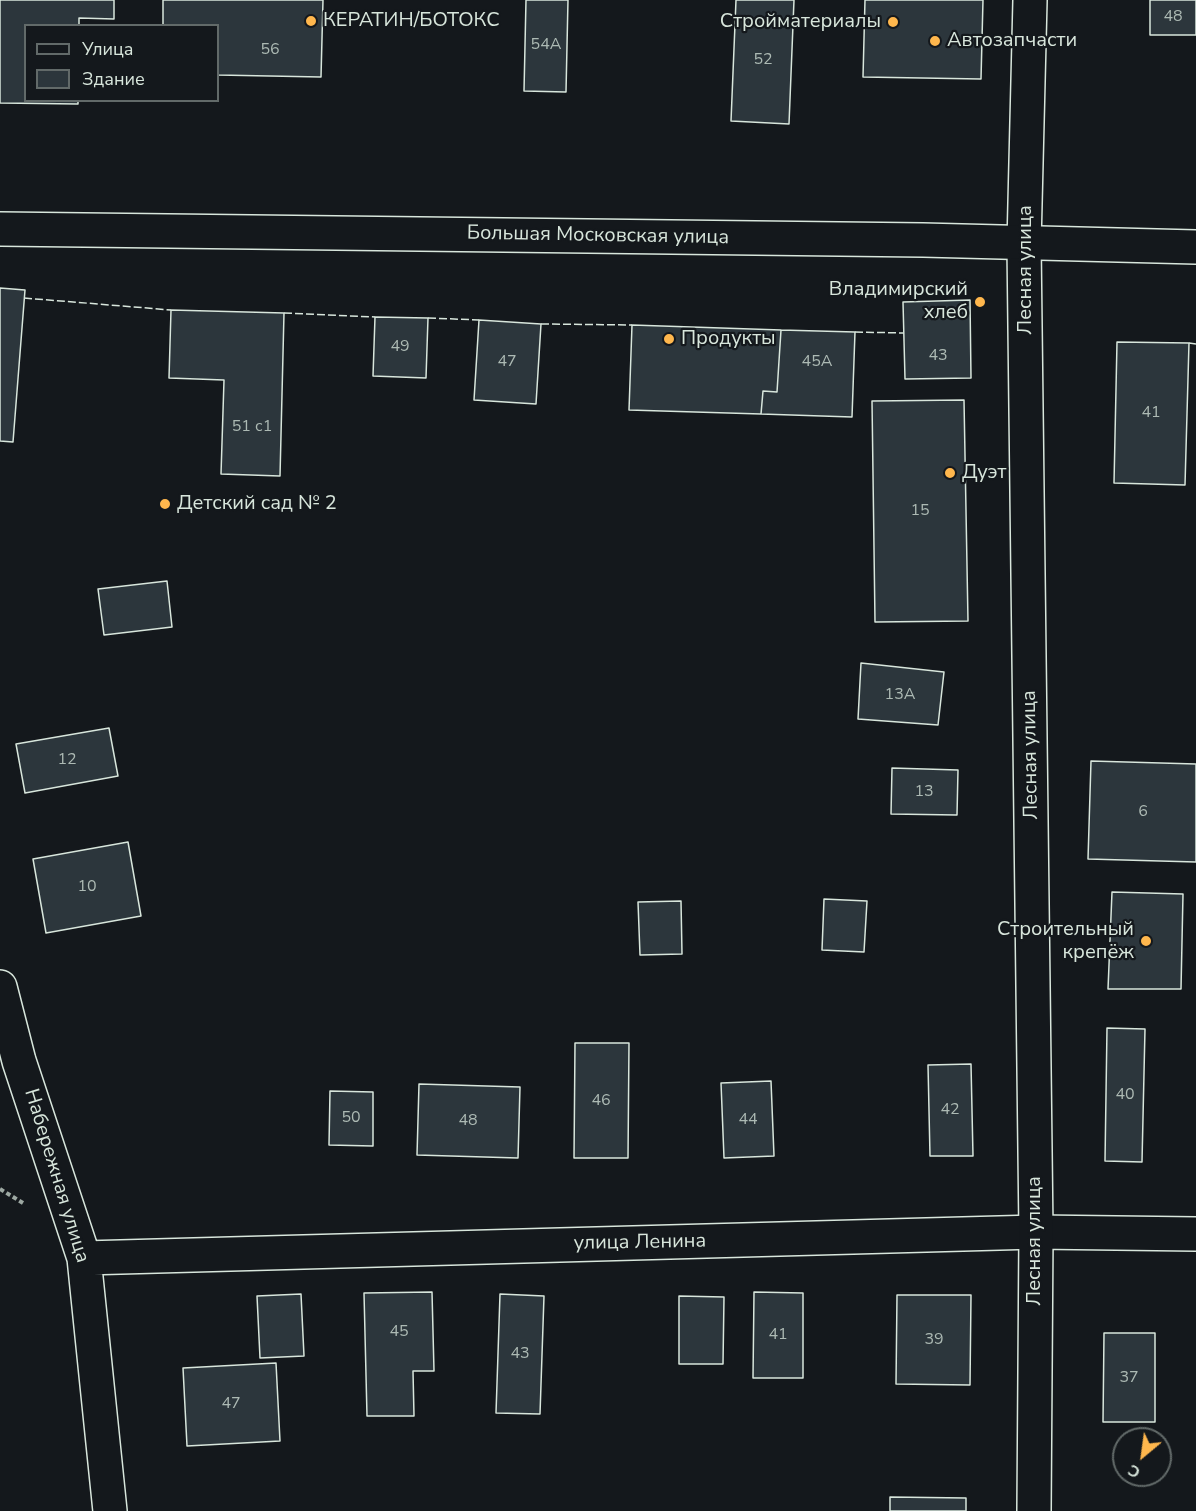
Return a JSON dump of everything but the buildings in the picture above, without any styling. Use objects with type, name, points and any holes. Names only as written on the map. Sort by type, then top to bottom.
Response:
[{"type":"main road","name":"Лесная улица","points":[[1030,0],[1024,244],[1036,1232],[1034,1511]]},
{"type":"main road","name":"Большая Московская улица","points":[[0,229],[923,240],[1196,247]]},
{"type":"main road","name":"Набережная улица","points":[[0,987],[20,1061],[84,1258],[110,1511]]},
{"type":"main road","name":"улица Ленина","points":[[84,1258],[1036,1232],[1196,1234]]},
{"type":"fence","points":[[24,298],[171,310]]},
{"type":"fence","points":[[284,313],[375,317]]},
{"type":"fence","points":[[428,318],[479,320]]},
{"type":"fence","points":[[541,324],[632,325]]},
{"type":"fence","points":[[855,332],[904,333]]},
{"type":"fence","points":[[1189,343],[1196,344]]},
{"type":"place","name":"КЕРАТИН/БОТОКС","points":[[311,21]]},
{"type":"place","name":"Стройматериалы","points":[[893,22]]},
{"type":"place","name":"Автозапчасти","points":[[935,41]]},
{"type":"place","name":"Владимирский хлеб","points":[[980,302]]},
{"type":"place","name":"Продукты","points":[[669,339]]},
{"type":"place","name":"Дуэт","points":[[950,473]]},
{"type":"place","name":"Детский сад № 2","points":[[165,504]]},
{"type":"place","name":"Строительный крепёж","points":[[1146,941]]}]
